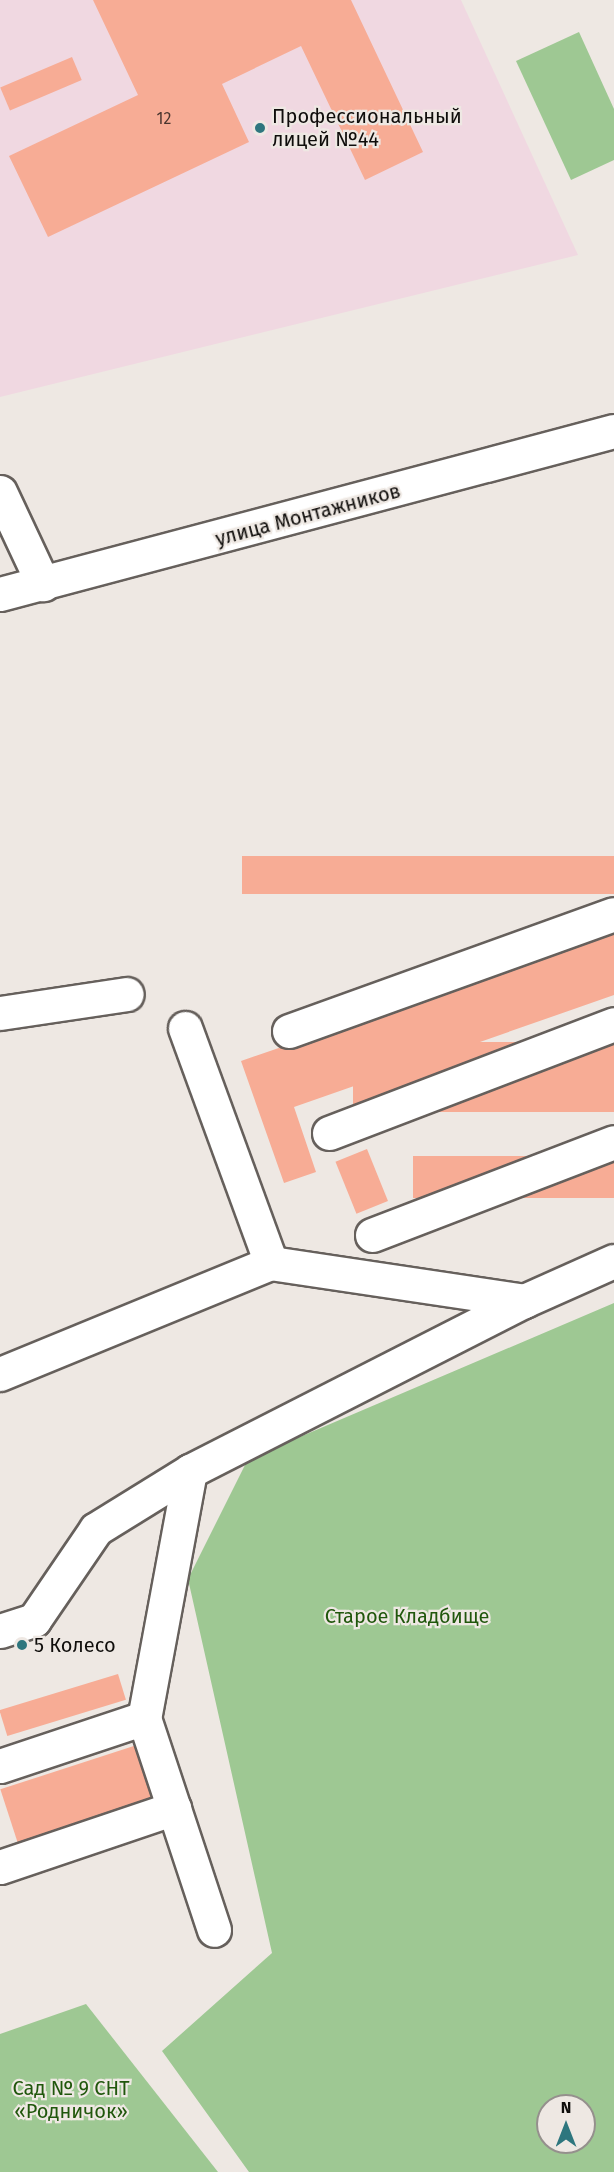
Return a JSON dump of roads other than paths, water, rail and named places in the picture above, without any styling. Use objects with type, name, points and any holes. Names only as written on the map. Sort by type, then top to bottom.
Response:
[{"type":"street","name":"улица Монтажников","points":[[0,594],[614,432]]},
{"type":"street","points":[[0,492],[43,584]]},
{"type":"street","points":[[289,1031],[614,914]]},
{"type":"street","points":[[0,1012],[127,994]]},
{"type":"street","points":[[328,1133],[614,1024]]},
{"type":"street","points":[[184,1028],[271,1263]]},
{"type":"street","points":[[372,1234],[614,1142]]},
{"type":"street","points":[[0,1631],[34,1620],[96,1529],[190,1472],[524,1301],[614,1261]]},
{"type":"street","points":[[0,1374],[271,1263],[524,1301]]},
{"type":"street","points":[[190,1472],[144,1718],[214,1930]]},
{"type":"street","points":[[0,1766],[144,1718]]},
{"type":"street","points":[[0,1867],[174,1808]]},
{"type":"place","name":"Профессиональный лицей №44","points":[[260,128]]},
{"type":"place","name":"5 Колесо","points":[[22,1645]]},
{"type":"park label","name":"Старое Кладбище","points":[[407,1616]]},
{"type":"park label","name":"Сад № 9 СНТ «Родничок»","points":[[71,2100]]}]
